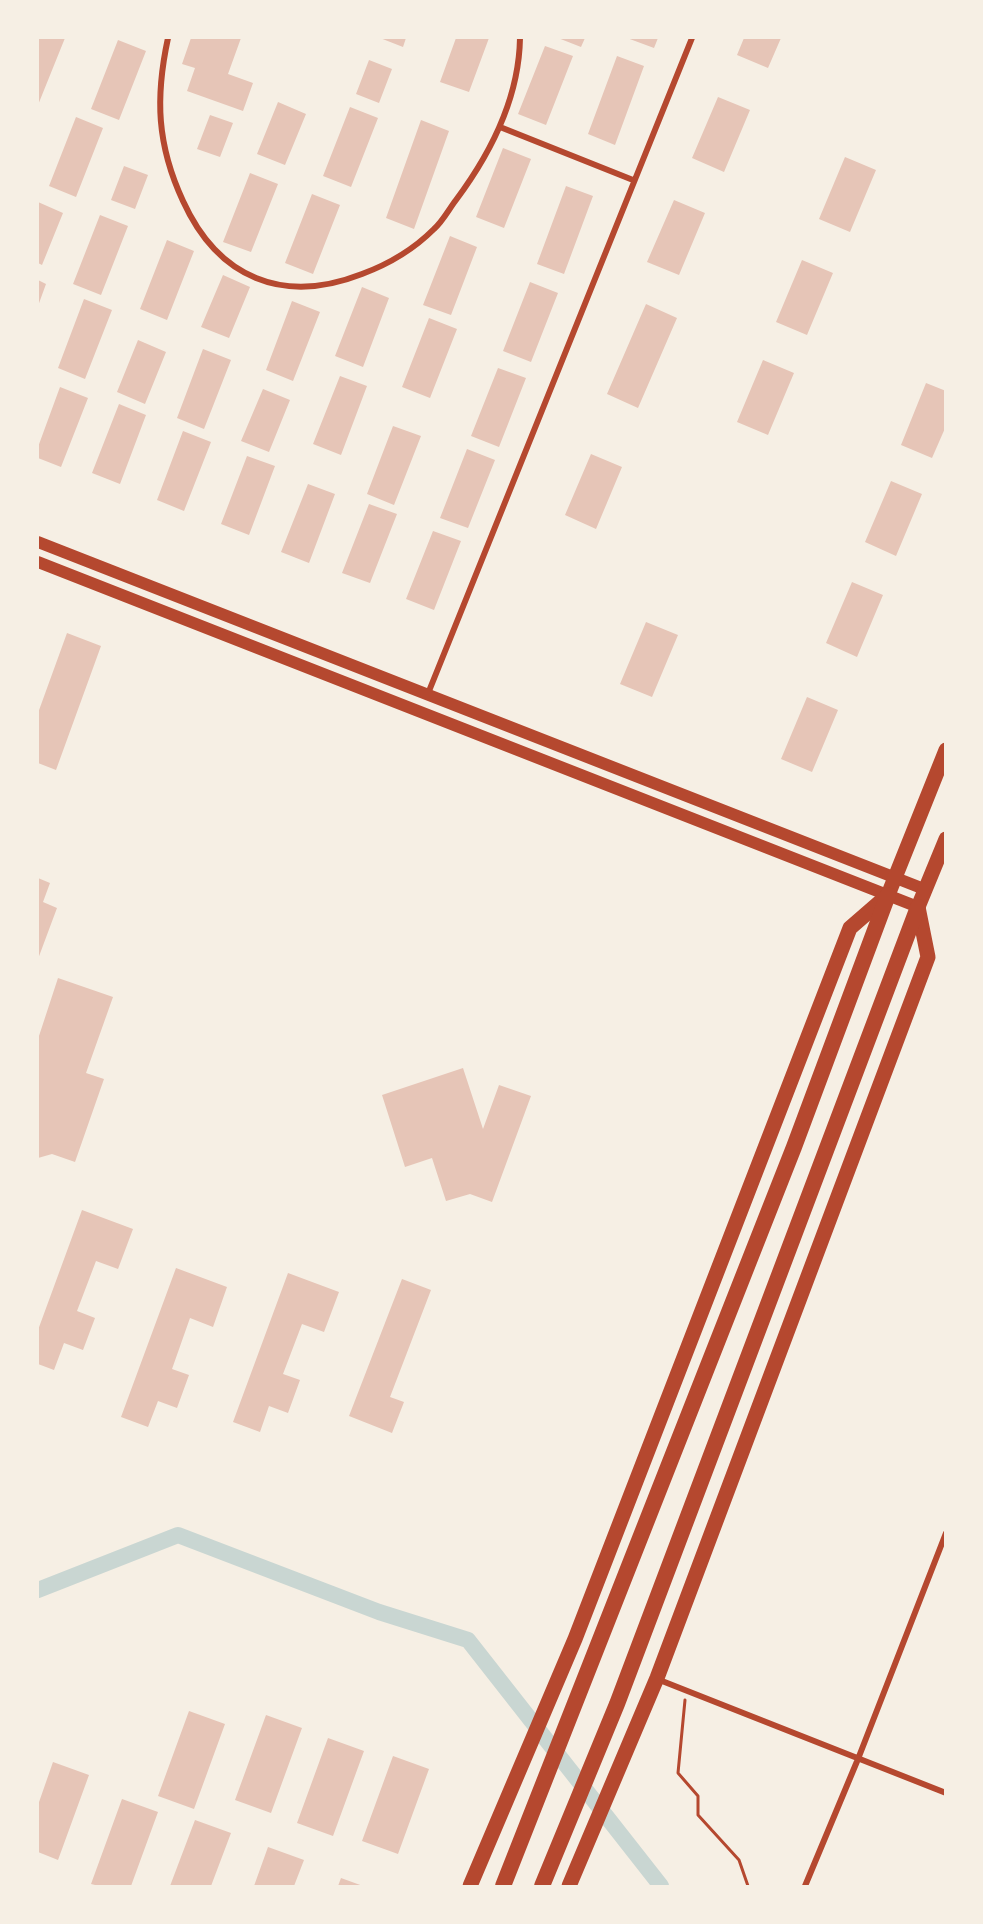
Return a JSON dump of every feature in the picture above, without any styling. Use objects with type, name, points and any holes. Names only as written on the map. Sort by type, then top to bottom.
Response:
[{"type":"highway","points":[[503,1887],[592,1664],[888,895]]},
{"type":"highway","points":[[542,1887],[617,1704],[918,907]]},
{"type":"main road","points":[[38,542],[426,696],[924,889]]},
{"type":"main road","points":[[38,562],[918,907]]},
{"type":"main road","points":[[470,1887],[575,1639],[850,928],[888,895],[945,750]]},
{"type":"main road","points":[[569,1887],[657,1678],[928,957],[918,907],[945,839]]},
{"type":"street","points":[[168,38],[162,65],[160,99],[162,147],[192,221],[218,255],[240,272],[267,283],[301,288],[334,285],[398,259],[435,228],[472,178],[500,127],[513,86],[520,38]]},
{"type":"street","points":[[426,696],[692,38]]},
{"type":"street","points":[[500,127],[633,180]]},
{"type":"street","points":[[805,1887],[858,1759],[945,1533]]},
{"type":"street","points":[[657,1678],[686,1692],[945,1793]]},
{"type":"path","points":[[686,1692],[678,1773],[699,1796],[698,1815],[740,1860],[748,1887]]},
{"type":"building","points":[[38,38],[65,38],[38,105]]},
{"type":"building","points":[[191,38],[241,38],[228,74],[253,83],[243,111],[187,91],[195,68],[182,64]]},
{"type":"building","points":[[380,38],[406,38],[403,47]]},
{"type":"building","points":[[456,38],[489,38],[469,92],[440,82]]},
{"type":"building","points":[[558,38],[585,38],[581,47]]},
{"type":"building","points":[[627,38],[658,38],[654,48]]},
{"type":"building","points":[[744,38],[781,38],[768,68],[737,55]]},
{"type":"building","points":[[118,40],[146,51],[119,120],[91,109]]},
{"type":"building","points":[[545,46],[573,56],[546,125],[518,114]]},
{"type":"building","points":[[617,56],[644,66],[615,145],[588,134]]},
{"type":"building","points":[[369,60],[392,69],[379,103],[356,94]]},
{"type":"building","points":[[718,97],[750,110],[724,172],[692,158]]},
{"type":"building","points":[[278,102],[306,114],[285,165],[257,154]]},
{"type":"building","points":[[350,107],[378,118],[351,187],[323,176]]},
{"type":"building","points":[[210,115],[233,123],[220,157],[197,149]]},
{"type":"building","points":[[76,117],[103,128],[76,197],[49,186]]},
{"type":"building","points":[[421,120],[449,131],[414,229],[386,218]]},
{"type":"building","points":[[503,148],[531,159],[504,228],[476,217]]},
{"type":"building","points":[[845,157],[876,170],[850,232],[819,219]]},
{"type":"building","points":[[124,166],[148,175],[135,209],[111,200]]},
{"type":"building","points":[[250,173],[278,184],[251,252],[223,242]]},
{"type":"building","points":[[566,186],[593,196],[564,274],[537,264]]},
{"type":"building","points":[[312,194],[340,205],[313,274],[285,263]]},
{"type":"building","points":[[674,200],[705,213],[679,275],[647,262]]},
{"type":"building","points":[[38,202],[63,213],[42,265],[38,263]]},
{"type":"building","points":[[100,215],[128,226],[101,295],[73,284]]},
{"type":"building","points":[[450,236],[477,247],[451,315],[423,305]]},
{"type":"building","points":[[167,240],[194,251],[167,320],[140,309]]},
{"type":"building","points":[[802,260],[833,273],[807,335],[776,322]]},
{"type":"building","points":[[223,275],[250,287],[229,338],[201,327]]},
{"type":"building","points":[[38,280],[46,284],[38,306]]},
{"type":"building","points":[[530,282],[558,293],[531,362],[503,351]]},
{"type":"building","points":[[362,287],[389,298],[363,367],[335,356]]},
{"type":"building","points":[[84,299],[112,310],[85,379],[58,368]]},
{"type":"building","points":[[292,301],[320,312],[293,381],[266,370]]},
{"type":"building","points":[[646,304],[677,318],[638,408],[607,394]]},
{"type":"building","points":[[429,318],[457,329],[430,398],[402,387]]},
{"type":"building","points":[[138,340],[166,352],[145,404],[117,392]]},
{"type":"building","points":[[203,349],[231,360],[204,429],[177,418]]},
{"type":"building","points":[[763,360],[794,373],[768,435],[737,422]]},
{"type":"building","points":[[498,368],[526,378],[499,447],[471,436]]},
{"type":"building","points":[[340,376],[367,386],[341,455],[313,444]]},
{"type":"building","points":[[926,383],[946,391],[946,426],[932,458],[901,445]]},
{"type":"building","points":[[60,387],[88,398],[61,467],[38,458],[38,447]]},
{"type":"building","points":[[263,389],[290,400],[269,452],[241,441]]},
{"type":"building","points":[[119,404],[146,415],[120,484],[92,473]]},
{"type":"building","points":[[393,426],[421,436],[394,505],[367,494]]},
{"type":"building","points":[[183,431],[211,442],[184,511],[157,500]]},
{"type":"building","points":[[467,449],[495,460],[468,528],[440,518]]},
{"type":"building","points":[[591,454],[622,467],[596,529],[565,515]]},
{"type":"building","points":[[247,456],[275,466],[249,535],[221,524]]},
{"type":"building","points":[[891,481],[922,494],[896,556],[865,542]]},
{"type":"building","points":[[308,484],[335,494],[309,563],[281,552]]},
{"type":"building","points":[[369,504],[397,514],[370,583],[342,573]]},
{"type":"building","points":[[433,531],[461,541],[434,610],[406,599]]},
{"type":"building","points":[[852,582],[883,595],[857,657],[826,643]]},
{"type":"building","points":[[646,622],[678,635],[652,697],[620,684]]},
{"type":"building","points":[[67,633],[101,646],[56,770],[38,763],[38,713]]},
{"type":"building","points":[[807,697],[838,710],[812,772],[781,759]]},
{"type":"building","points":[[38,878],[50,883],[43,902],[57,908],[38,959]]},
{"type":"building","points":[[58,978],[113,997],[86,1073],[104,1079],[75,1162],[52,1154],[38,1158],[38,1039]]},
{"type":"building","points":[[463,1068],[483,1129],[499,1085],[531,1096],[492,1202],[470,1194],[446,1201],[432,1158],[405,1167],[382,1095]]},
{"type":"building","points":[[82,1210],[133,1229],[118,1269],[96,1261],[77,1311],[95,1318],[83,1350],[64,1343],[54,1370],[38,1364],[38,1330]]},
{"type":"building","points":[[176,1268],[227,1287],[213,1327],[190,1318],[172,1369],[189,1375],[177,1408],[158,1401],[148,1427],[121,1417]]},
{"type":"building","points":[[288,1273],[339,1292],[324,1332],[302,1324],[283,1374],[300,1380],[288,1413],[269,1406],[260,1432],[233,1422]]},
{"type":"building","points":[[402,1279],[431,1290],[390,1397],[404,1402],[392,1433],[349,1416]]},
{"type":"building","points":[[189,1711],[225,1724],[194,1809],[158,1796]]},
{"type":"building","points":[[266,1715],[302,1728],[271,1813],[235,1800]]},
{"type":"building","points":[[328,1738],[364,1751],[333,1836],[297,1823]]},
{"type":"building","points":[[393,1756],[429,1769],[398,1854],[362,1841]]},
{"type":"building","points":[[53,1762],[89,1775],[58,1860],[38,1852],[38,1805]]},
{"type":"building","points":[[122,1799],[158,1812],[131,1886],[91,1884]]},
{"type":"building","points":[[195,1820],[231,1833],[211,1886],[170,1886]]},
{"type":"building","points":[[268,1847],[304,1860],[294,1886],[254,1886]]},
{"type":"building","points":[[341,1878],[363,1886],[338,1886]]},
{"type":"waterway","points":[[38,1590],[178,1535],[379,1612],[468,1640],[661,1886]]}]
